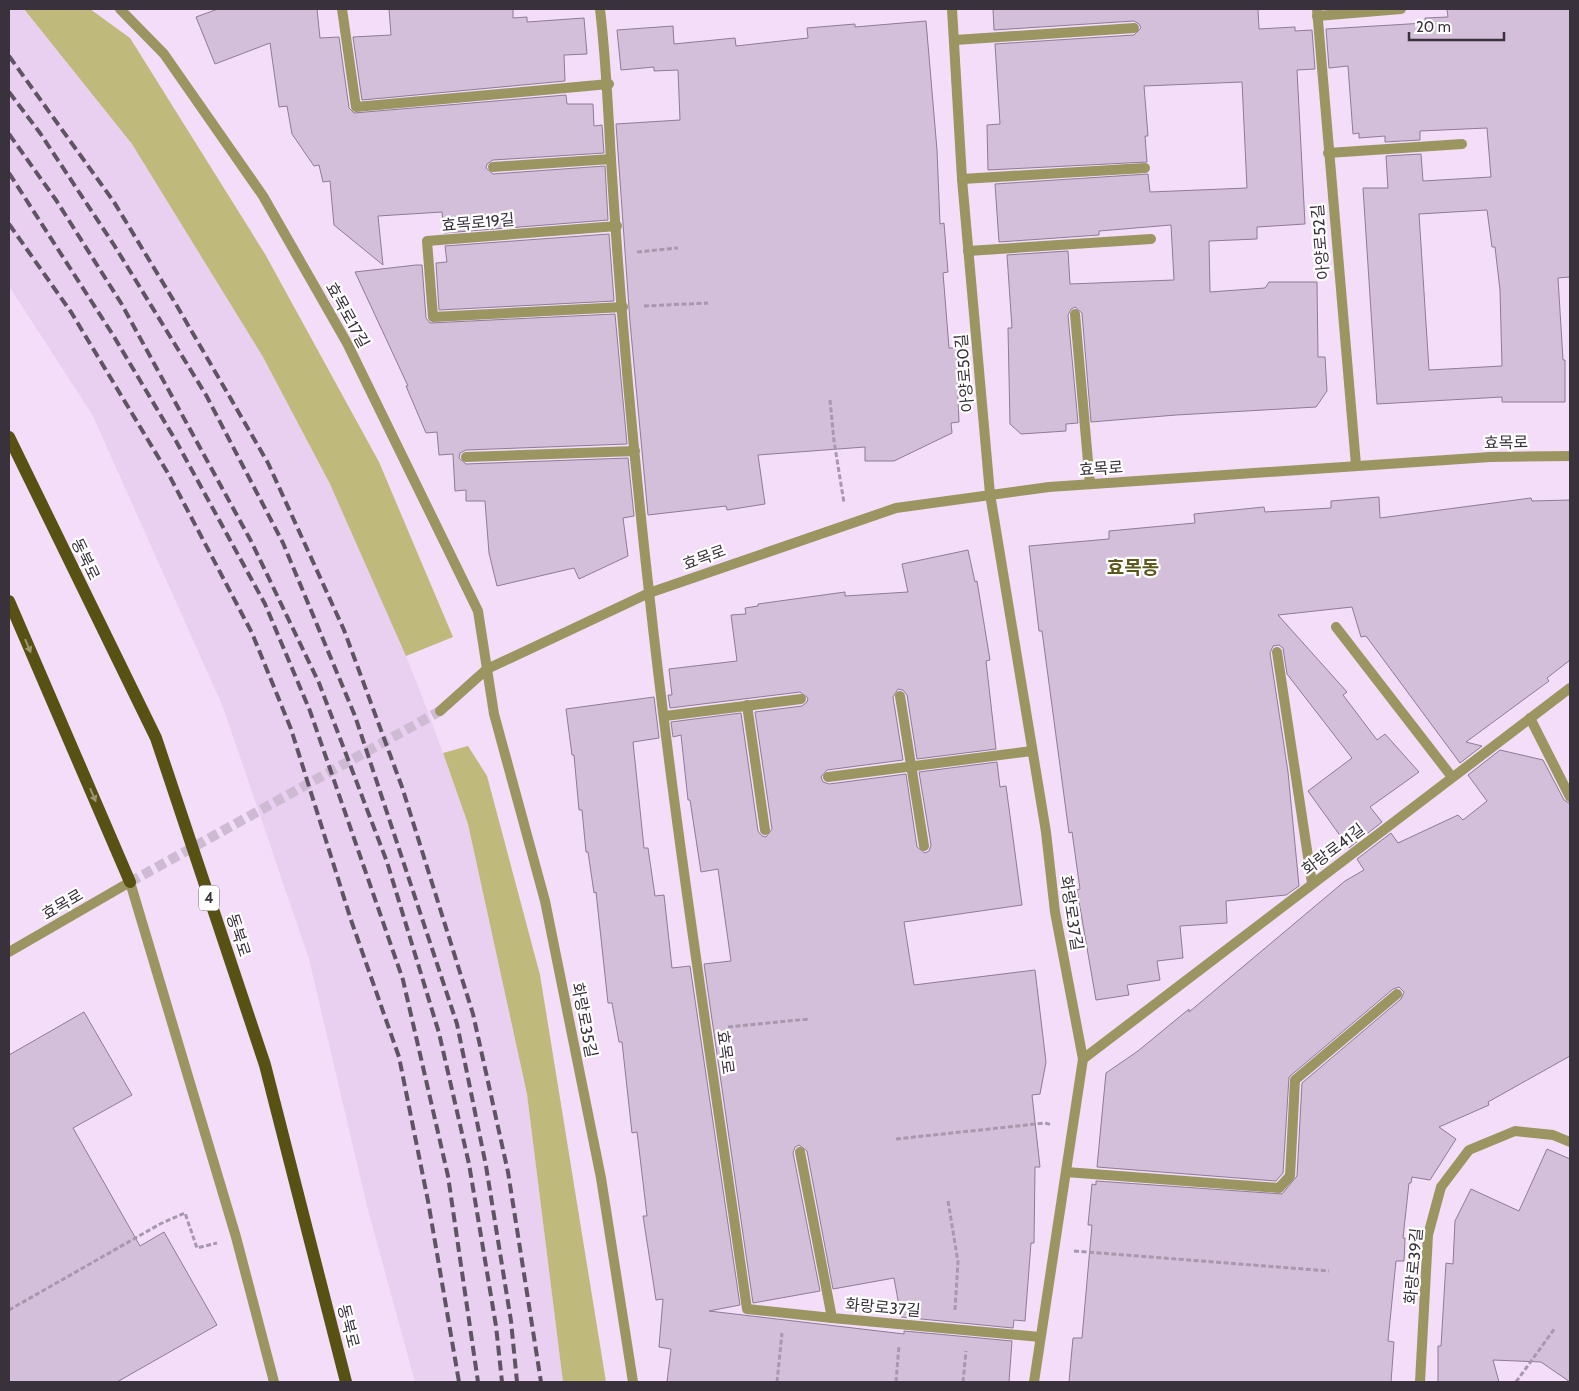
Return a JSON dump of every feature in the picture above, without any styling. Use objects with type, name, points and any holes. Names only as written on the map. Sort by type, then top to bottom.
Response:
[{"type":"main road","name":"동북로","points":[[9,437],[156,738],[265,1066],[346,1382]]},
{"type":"main road","points":[[9,601],[130,882]]},
{"type":"street","name":"효목로17길","points":[[120,9],[164,54],[263,196],[347,342],[478,611],[487,669]]},
{"type":"street","points":[[342,9],[356,107],[608,84]]},
{"type":"street","points":[[600,9],[608,84],[612,159],[635,451],[649,593]]},
{"type":"street","name":"아양로50길","points":[[952,9],[962,179],[990,494]]},
{"type":"street","name":"아양로52길","points":[[1356,465],[1317,13],[1401,9]]},
{"type":"street","points":[[955,40],[1134,28]]},
{"type":"street","points":[[1328,154],[1462,144]]},
{"type":"street","points":[[493,167],[612,159]]},
{"type":"street","points":[[962,179],[1145,168]]},
{"type":"street","name":"효목로19길","points":[[617,226],[427,242],[433,317],[623,307]]},
{"type":"street","points":[[968,250],[1150,239]]},
{"type":"street","points":[[1075,314],[1090,484]]},
{"type":"street","points":[[466,457],[635,451]]},
{"type":"street","name":"효목로","points":[[440,711],[487,669],[649,593],[896,508],[990,494],[1090,484],[1490,457],[1570,456]]},
{"type":"street","name":"화랑로37길","points":[[990,494],[1046,832],[1055,912],[1083,1059],[1034,1382]]},
{"type":"street","name":"효목로","points":[[649,593],[707,1028],[747,1309],[832,1318]]},
{"type":"street","points":[[1336,627],[1452,777]]},
{"type":"street","points":[[1277,652],[1312,884]]},
{"type":"street","name":"화랑로35길","points":[[487,669],[494,714],[545,901],[601,1178],[633,1382]]},
{"type":"street","name":"화랑로41길","points":[[1083,1059],[1570,688]]},
{"type":"street","points":[[900,696],[924,846]]},
{"type":"street","points":[[665,716],[801,699]]},
{"type":"street","points":[[747,705],[765,830]]},
{"type":"street","points":[[1530,718],[1570,798]]},
{"type":"street","points":[[828,777],[1032,751]]},
{"type":"street","name":"효목로","points":[[9,952],[130,882]]},
{"type":"street","points":[[130,882],[236,1237],[274,1382]]},
{"type":"street","points":[[1066,1172],[1279,1188],[1290,1176],[1295,1080],[1397,994]]},
{"type":"street","name":"화랑로39길","points":[[1420,1382],[1428,1235],[1441,1187],[1469,1150],[1515,1131],[1553,1135],[1570,1142]]},
{"type":"street","name":"화랑로37길","points":[[800,1152],[832,1318],[1040,1337]]},
{"type":"path","points":[[619,254],[678,248]]},
{"type":"path","points":[[623,307],[708,303]]},
{"type":"path","points":[[830,400],[838,475],[848,523]]},
{"type":"path","points":[[707,1028],[809,1019]]},
{"type":"path","points":[[896,1139],[1045,1124],[1072,1128]]},
{"type":"path","points":[[948,1201],[958,1262],[955,1329]]},
{"type":"path","points":[[9,1310],[160,1224],[185,1213],[197,1248],[236,1237]]},
{"type":"path","points":[[1053,1249],[1329,1271]]},
{"type":"path","points":[[777,1382],[784,1313]]},
{"type":"path","points":[[896,1382],[901,1324]]},
{"type":"path","points":[[1516,1382],[1555,1328]]},
{"type":"path","points":[[963,1382],[968,1330]]},
{"type":"shaded area","points":[[9,9],[24,9],[132,144],[263,357],[330,484],[390,615],[430,717],[468,824],[527,1094],[563,1382],[415,1382],[367,1206],[309,959],[223,707],[93,416],[9,286]]},
{"type":"shaded area","points":[[24,9],[90,9],[130,38],[265,254],[379,462],[453,637],[406,656],[330,484],[263,357],[132,144]]},
{"type":"shaded area","points":[[468,746],[487,776],[540,975],[606,1382],[563,1382],[527,1094],[468,824],[443,753]]},
{"type":"building","points":[[218,9],[317,9],[320,38],[339,37],[349,108],[354,113],[566,95],[567,104],[593,104],[594,126],[602,125],[604,153],[493,160],[487,164],[486,168],[493,174],[605,166],[608,220],[444,233],[442,212],[378,216],[383,265],[334,225],[330,181],[323,182],[319,165],[314,166],[292,134],[287,106],[279,107],[270,43],[215,64],[196,17]]},
{"type":"building","points":[[389,9],[513,9],[513,18],[527,17],[527,22],[584,18],[587,54],[564,55],[565,81],[362,100],[353,37],[391,35]]},
{"type":"building","points":[[993,9],[1258,9],[1259,29],[1295,27],[1295,31],[1312,30],[1315,69],[1297,70],[1305,224],[1257,227],[1257,239],[1209,241],[1210,292],[1265,288],[1269,282],[1317,282],[1318,357],[1325,357],[1327,391],[1316,407],[1091,422],[1082,313],[1075,307],[1071,309],[1068,315],[1078,423],[1066,424],[1066,431],[1021,434],[1010,424],[1008,328],[1012,328],[1007,255],[1068,251],[1070,284],[1174,280],[1171,225],[1099,231],[1099,235],[999,242],[995,184],[1148,174],[1150,192],[1247,188],[1242,82],[1144,86],[1148,136],[1145,136],[1147,162],[988,170],[987,125],[1000,124],[995,44],[1134,35],[1141,28],[1134,21],[994,30]]},
{"type":"building","points":[[1447,9],[1570,9],[1570,277],[1558,278],[1563,360],[1565,360],[1565,402],[1502,402],[1502,397],[1377,404],[1363,188],[1388,188],[1386,156],[1421,154],[1423,181],[1491,177],[1487,128],[1420,131],[1420,140],[1385,142],[1385,136],[1359,138],[1359,133],[1353,134],[1348,66],[1329,68],[1326,29],[1425,23],[1425,18],[1448,17]],"holes":[[[1487,210],[1492,247],[1495,247],[1500,290],[1502,366],[1429,370],[1419,214]]]},
{"type":"building","points":[[926,21],[937,150],[940,224],[944,223],[948,272],[943,273],[949,348],[956,348],[959,422],[951,423],[952,433],[894,461],[865,461],[865,447],[758,455],[765,504],[727,510],[726,506],[648,515],[630,322],[616,124],[680,120],[678,70],[654,71],[654,67],[621,70],[617,30],[673,26],[674,44],[735,38],[736,46],[808,38],[807,28],[855,24],[855,27]]},
{"type":"building","points":[[609,234],[614,301],[439,310],[436,263],[447,262],[445,246]]},
{"type":"building","points":[[422,265],[426,318],[430,323],[615,314],[627,444],[466,450],[460,453],[459,458],[466,464],[628,458],[634,516],[623,518],[628,556],[579,579],[574,568],[497,586],[489,553],[485,501],[466,501],[466,490],[455,491],[453,454],[439,455],[437,432],[426,433],[406,386],[408,386],[355,272]]},
{"type":"building","points":[[1379,497],[1380,518],[1531,498],[1532,501],[1570,500],[1570,660],[1547,678],[1549,681],[1466,742],[1482,746],[1460,763],[1366,636],[1361,637],[1352,607],[1278,615],[1347,692],[1343,695],[1377,740],[1385,734],[1419,772],[1370,807],[1382,822],[1349,848],[1308,791],[1352,758],[1287,674],[1283,648],[1279,645],[1273,646],[1270,653],[1288,772],[1299,886],[1286,895],[1226,901],[1227,923],[1180,926],[1183,958],[1157,961],[1160,980],[1127,985],[1129,995],[1096,1000],[1077,890],[1080,889],[1072,832],[1069,833],[1042,631],[1039,631],[1029,546],[1109,539],[1109,531],[1195,523],[1194,514],[1264,507],[1265,512],[1331,508],[1331,501]]},
{"type":"building","points":[[968,550],[975,582],[977,581],[990,660],[986,661],[996,749],[917,759],[907,695],[903,690],[898,689],[893,697],[903,760],[827,770],[821,777],[823,782],[829,784],[906,774],[917,847],[925,853],[929,851],[931,845],[919,772],[997,762],[1000,787],[1006,786],[1022,905],[904,922],[914,985],[1035,970],[1046,1062],[1040,1094],[1032,1095],[1040,1167],[1035,1167],[1034,1243],[1031,1243],[1025,1321],[1014,1320],[1013,1328],[901,1317],[894,1278],[833,1289],[807,1151],[799,1145],[795,1147],[793,1153],[820,1291],[753,1303],[704,964],[731,961],[718,869],[701,872],[690,800],[688,800],[681,735],[673,737],[671,722],[741,713],[758,831],[762,836],[766,837],[772,829],[755,712],[802,706],[807,702],[808,698],[800,692],[670,708],[668,695],[672,695],[669,669],[737,661],[731,615],[746,614],[745,608],[758,606],[758,604],[845,592],[845,596],[908,592],[902,564]]},
{"type":"building","points":[[654,697],[659,738],[633,742],[644,848],[648,848],[655,896],[664,895],[672,968],[690,966],[740,1305],[709,1311],[904,1334],[904,1331],[1012,1341],[1009,1382],[667,1382],[671,1349],[659,1347],[663,1299],[656,1300],[643,1216],[647,1216],[637,1132],[632,1133],[622,1042],[619,1042],[612,1003],[608,1003],[596,892],[594,893],[588,852],[586,852],[582,810],[579,810],[574,755],[572,755],[566,709]]},
{"type":"building","points":[[1500,750],[1543,760],[1564,800],[1570,804],[1570,1056],[1488,1102],[1489,1105],[1439,1127],[1456,1139],[1430,1180],[1412,1177],[1411,1183],[1409,1183],[1403,1238],[1405,1238],[1404,1261],[1396,1261],[1388,1341],[1394,1342],[1391,1382],[1069,1382],[1073,1338],[1082,1338],[1092,1225],[1088,1225],[1092,1184],[1096,1185],[1096,1181],[1282,1194],[1297,1176],[1302,1083],[1401,999],[1404,992],[1399,987],[1393,989],[1289,1077],[1283,1173],[1276,1181],[1097,1167],[1106,1073],[1138,1051],[1189,1009],[1189,1012],[1345,881],[1364,870],[1357,859],[1391,833],[1398,843],[1458,815],[1463,820],[1487,801],[1468,775]]},
{"type":"building","points":[[84,1012],[132,1095],[73,1128],[140,1246],[164,1232],[217,1325],[117,1382],[9,1382],[9,1055]]},
{"type":"building","points":[[1547,1149],[1570,1159],[1570,1382],[1541,1362],[1493,1360],[1499,1382],[1438,1382],[1438,1346],[1441,1346],[1446,1263],[1453,1264],[1455,1221],[1471,1189],[1519,1211]]},
{"type":"tunnel","points":[[130,882],[440,711]]},
{"type":"railway","points":[[9,56],[114,202],[177,306],[268,463],[344,630],[402,787],[473,1014],[508,1172],[541,1382]]},
{"type":"railway","points":[[9,92],[40,133],[114,245],[206,395],[283,543],[355,716],[457,1024],[486,1166],[511,1321],[517,1382]]},
{"type":"railway","points":[[9,134],[56,200],[121,303],[251,541],[319,683],[387,862],[439,1033],[469,1164],[496,1326],[502,1382]]},
{"type":"railway","points":[[9,173],[113,335],[176,441],[265,604],[310,711],[403,980],[448,1176],[478,1382]]},
{"type":"railway","points":[[9,224],[71,312],[169,475],[252,633],[291,729],[351,920],[399,1057],[428,1201],[459,1382]]},
{"type":"district","name":"효목동","points":[[1133,567]]}]
